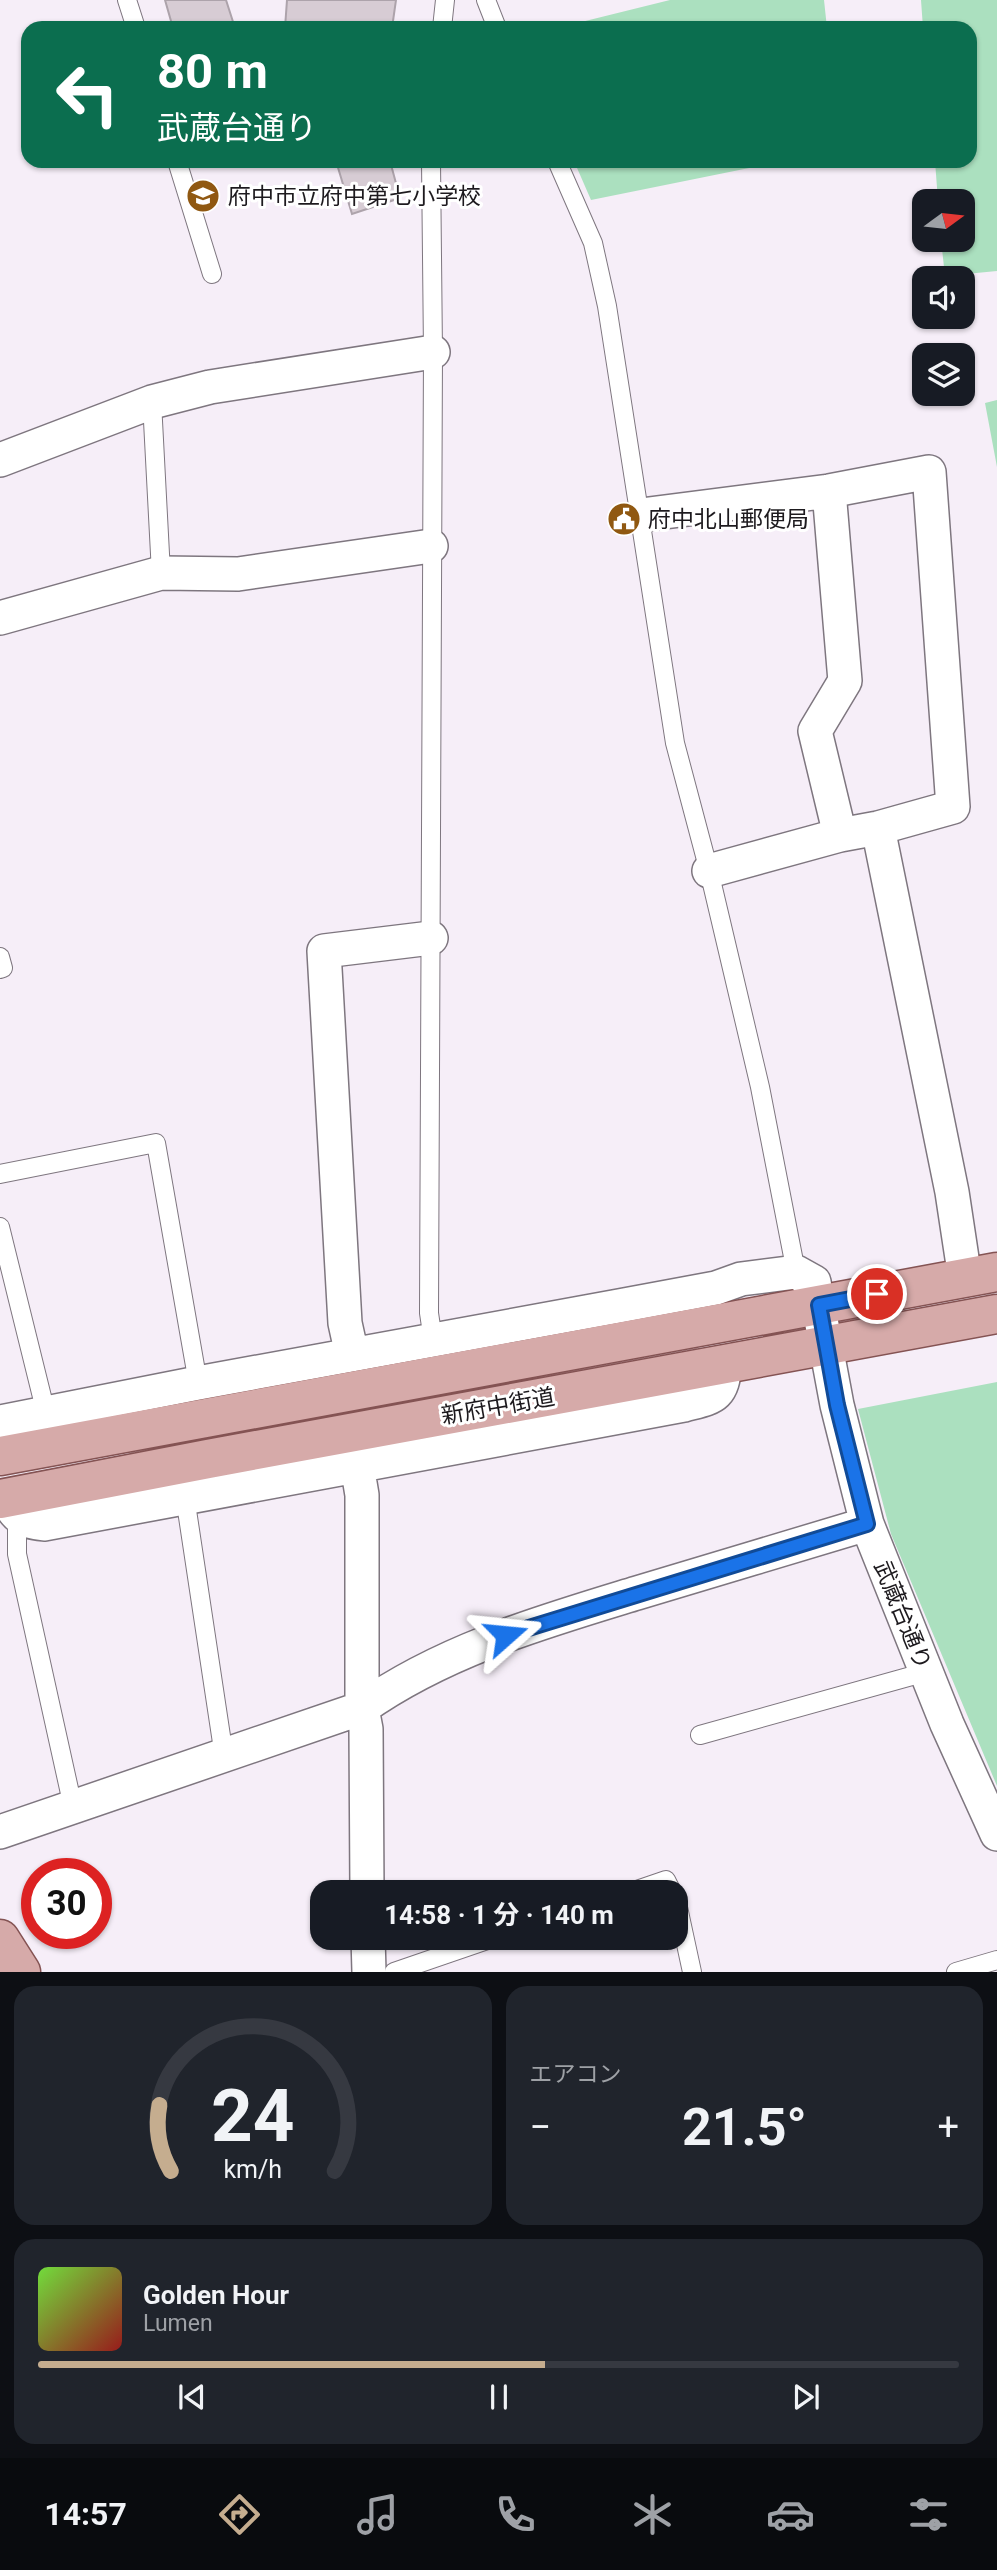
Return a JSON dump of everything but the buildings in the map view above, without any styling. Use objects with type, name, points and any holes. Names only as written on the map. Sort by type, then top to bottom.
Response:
[{"type":"main road","name":"新府中街道","points":[[0,1455],[981,1275]]},
{"type":"main road","name":"新府中街道","points":[[7,1505],[234,1454],[997,1314]]},
{"type":"main road","points":[[0,1939],[21,1972]]},
{"type":"street","points":[[0,460],[152,402],[210,387],[433,352]]},
{"type":"street","points":[[641,515],[828,491],[929,472],[953,807],[709,871]]},
{"type":"street","points":[[828,491],[845,681],[815,731],[840,835]]},
{"type":"street","points":[[0,618],[161,573],[238,574],[431,546]]},
{"type":"street","points":[[878,828],[952,1192],[981,1275]]},
{"type":"street","points":[[352,1356],[345,1323],[324,951],[431,938]]},
{"type":"street","points":[[0,1422],[198,1382],[704,1290],[741,1279],[796,1272]]},
{"type":"street","name":"武蔵台通り","points":[[796,1272],[814,1282],[837,1405],[867,1524],[926,1672],[997,1834]]},
{"type":"street","points":[[7,1505],[29,1522],[44,1524],[706,1399],[716,1394],[723,1384],[725,1365]]},
{"type":"street","points":[[357,1465],[362,1495],[362,1708],[366,1729],[367,1880]]},
{"type":"street","points":[[0,1832],[362,1708],[382,1694],[481,1643],[867,1524]]},
{"type":"street","points":[[368,1950],[369,1972]]},
{"type":"lane","points":[[127,0],[134,21]]},
{"type":"lane","points":[[443,21],[445,0]]},
{"type":"lane","points":[[486,0],[495,21]]},
{"type":"lane","points":[[179,168],[212,274]]},
{"type":"lane","points":[[432,168],[429,1313],[433,1340]]},
{"type":"lane","points":[[560,168],[593,243],[607,306],[676,743],[760,1087],[796,1272]]},
{"type":"lane","points":[[152,402],[161,573]]},
{"type":"lane","points":[[0,957],[3,968],[0,969]]},
{"type":"lane","points":[[0,1174],[156,1143],[198,1382]]},
{"type":"lane","points":[[0,1227],[46,1413]]},
{"type":"lane","points":[[185,1497],[223,1756]]},
{"type":"lane","points":[[7,1505],[73,1807]]},
{"type":"lane","points":[[700,1735],[926,1672]]},
{"type":"lane","points":[[394,1972],[458,1950]]},
{"type":"lane","points":[[687,1950],[692,1972]]},
{"type":"lane","points":[[956,1972],[997,1960]]},
{"type":"green space","points":[[670,0],[824,0],[826,21],[585,21]]},
{"type":"green space","points":[[921,0],[997,0],[997,271],[975,273],[975,266],[944,266],[942,252],[975,252],[975,189],[937,189],[936,168],[977,168],[977,21],[922,21]]},
{"type":"green space","points":[[577,168],[749,168],[591,200]]},
{"type":"green space","points":[[997,400],[997,467],[985,403]]},
{"type":"green space","points":[[997,1382],[997,1786],[891,1534],[858,1409]]},
{"type":"place","name":"府中市立府中第七小学校","points":[[203,196]]},
{"type":"place","name":"府中北山郵便局","points":[[624,519]]},
{"type":"route","points":[[506,1635],[867,1524],[837,1405],[819,1305],[877,1294]]}]
